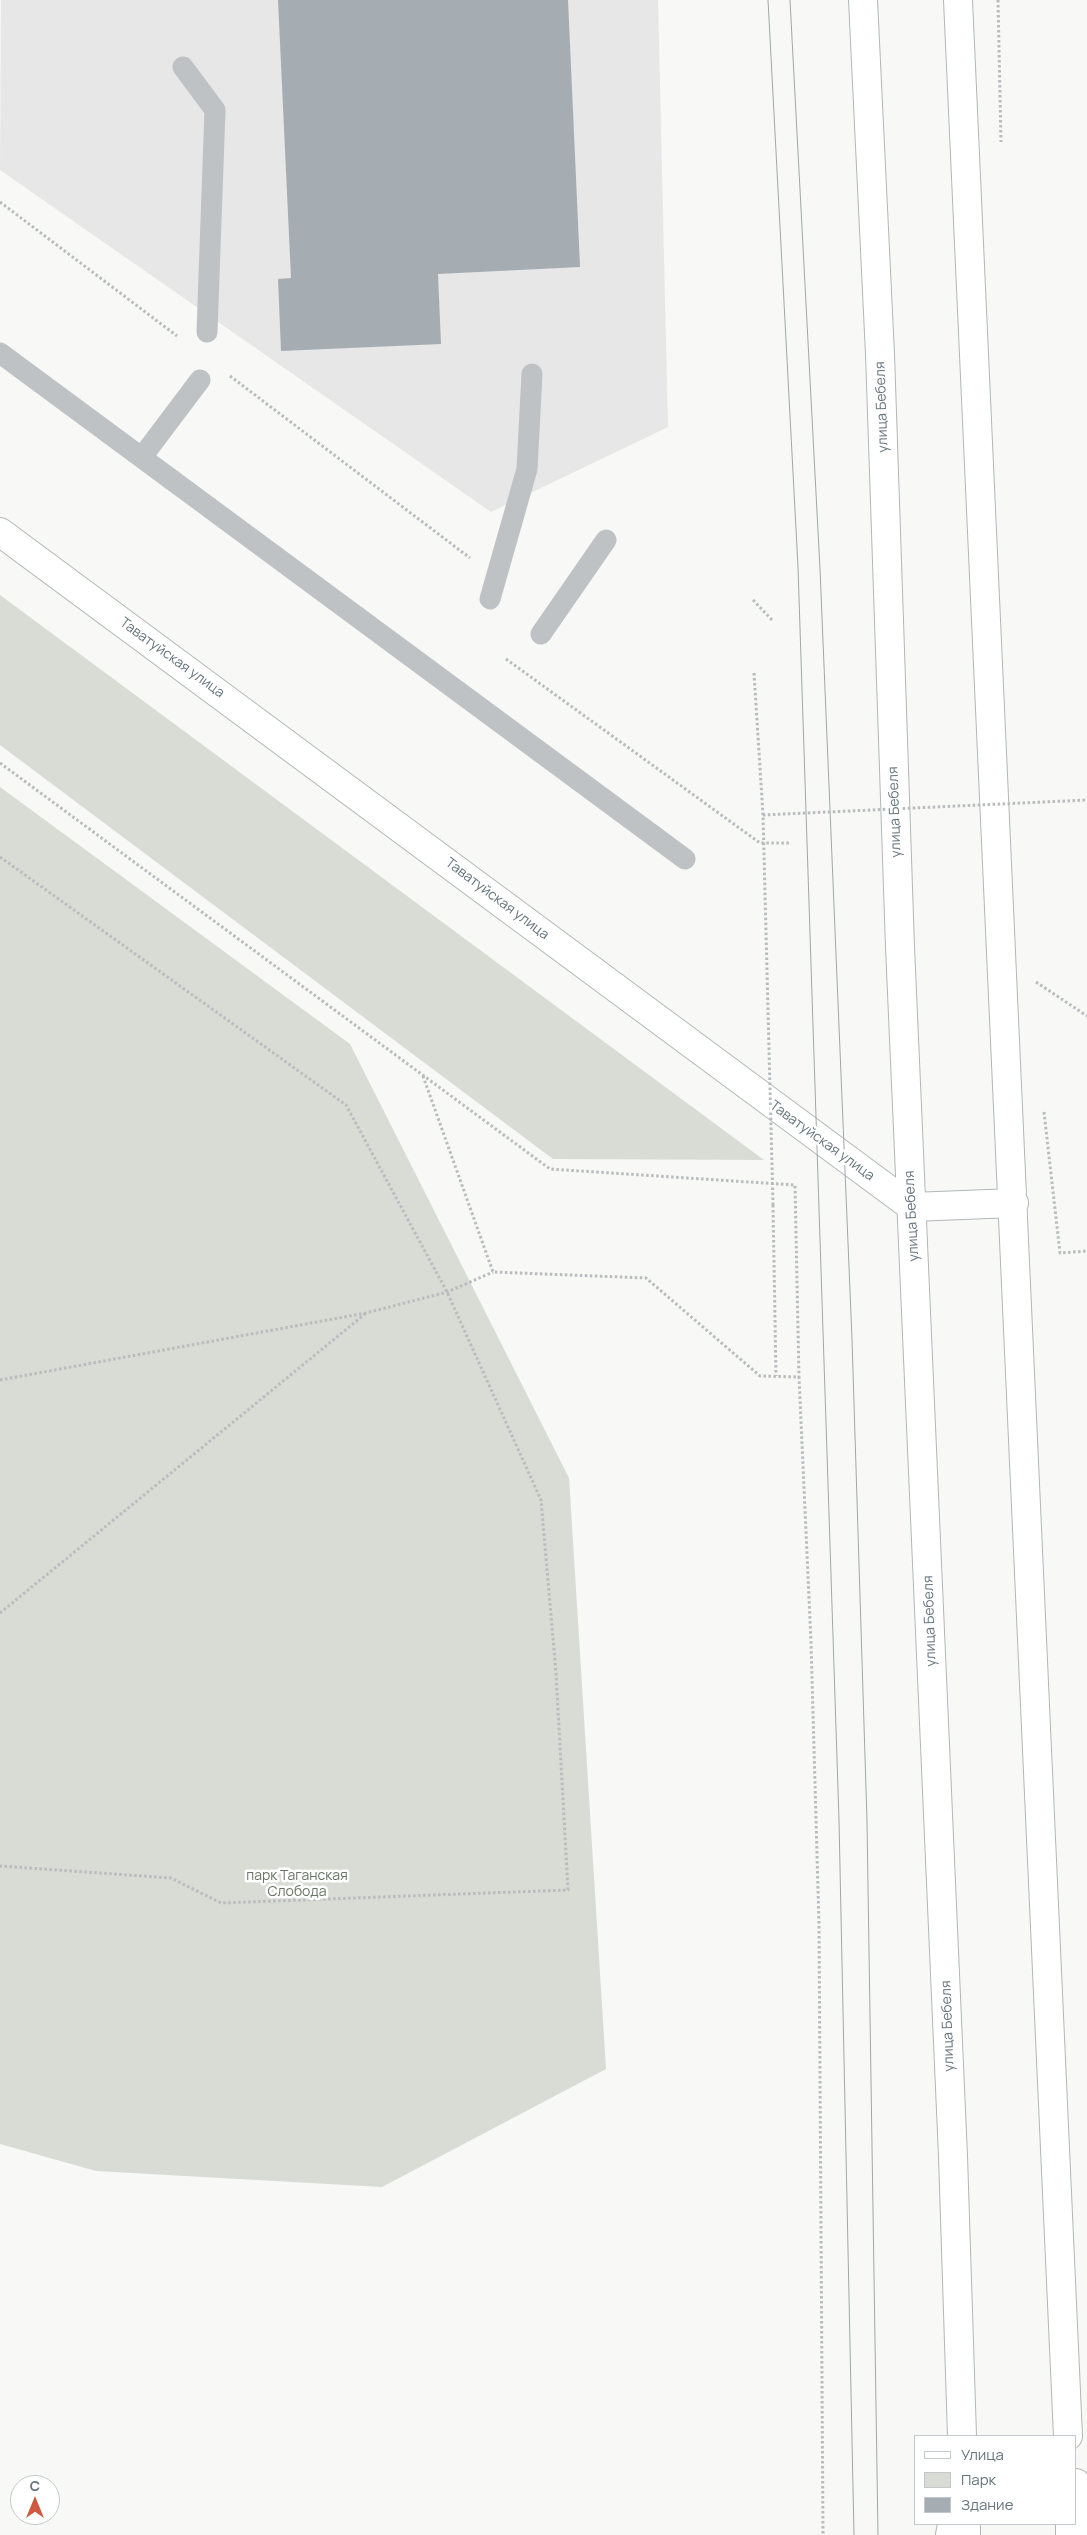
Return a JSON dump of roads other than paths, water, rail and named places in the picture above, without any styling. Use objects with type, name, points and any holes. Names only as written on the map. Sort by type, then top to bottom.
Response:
[{"type":"main road","name":"улица Бебеля","points":[[863,0],[880,354],[899,937],[953,2156],[961,2435]]},
{"type":"main road","points":[[958,0],[1014,1203],[1068,2432]]},
{"type":"main road","name":"Таватуйская улица","points":[[0,532],[912,1207]]},
{"type":"main road","points":[[912,1207],[1014,1203]]},
{"type":"main road","points":[[1077,2490],[1083,2535]]},
{"type":"lane","points":[[183,67],[215,110],[207,332]]},
{"type":"lane","points":[[0,353],[685,859]]},
{"type":"lane","points":[[490,599],[527,469],[532,374]]},
{"type":"lane","points":[[142,457],[200,380]]},
{"type":"lane","points":[[541,634],[606,540]]},
{"type":"tram line","points":[[768,0],[798,567],[839,1820],[854,2535]]},
{"type":"tram line","points":[[790,0],[820,569],[852,1339],[867,1821],[878,2535]]},
{"type":"park label","name":"парк Таганская Слобода","points":[[297,1884]]}]
